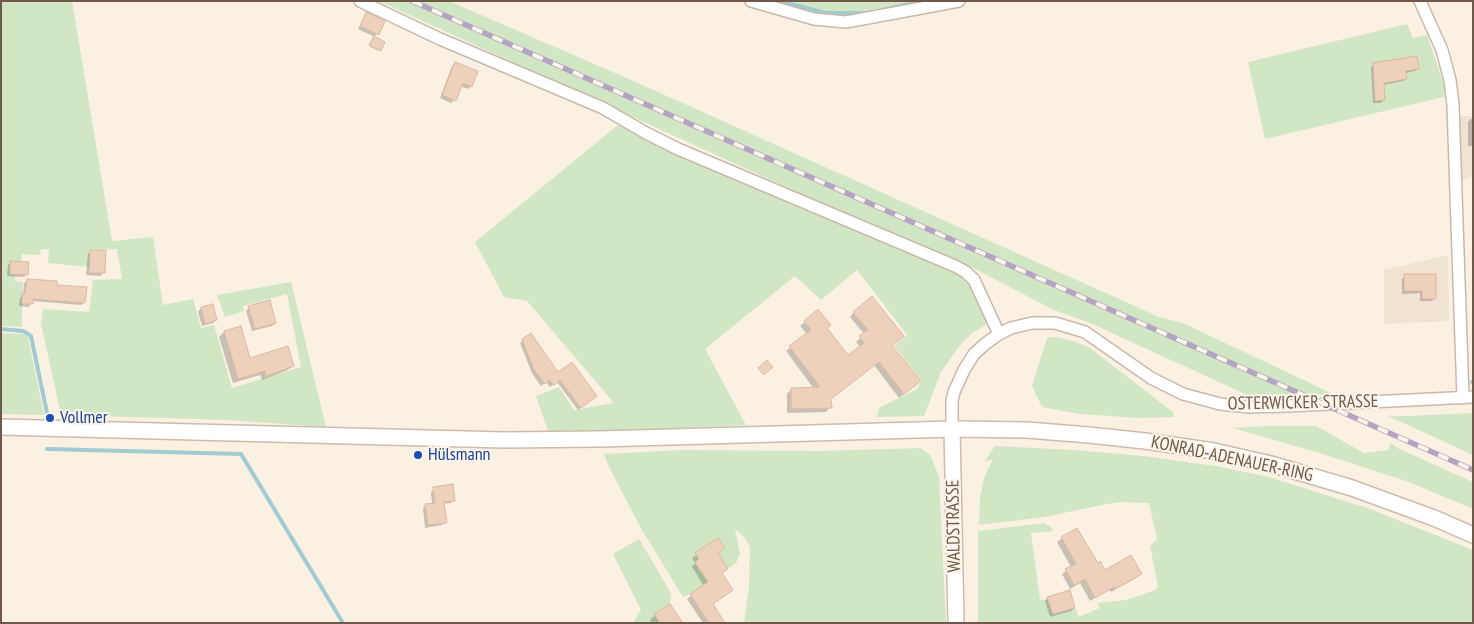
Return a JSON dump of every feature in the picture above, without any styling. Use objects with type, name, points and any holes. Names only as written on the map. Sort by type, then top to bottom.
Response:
[{"type":"main road","name":"KONRAD-ADENAUER-RING","points":[[1,427],[504,440],[952,429],[1027,430],[1146,441],[1214,452],[1270,464],[1344,485],[1434,518],[1473,535]]},
{"type":"main road","name":"WALDSTRASSE","points":[[952,429],[956,623]]},
{"type":"street","points":[[360,1],[440,39],[603,108],[678,149],[955,266],[966,272],[974,280],[999,334]]},
{"type":"street","points":[[751,1],[814,19],[846,22],[959,1]]},
{"type":"street","points":[[1420,1],[1442,50],[1450,80],[1453,105],[1468,398]]},
{"type":"street","name":"OSTERWICKER STRASSE","points":[[952,429],[952,401],[964,370],[981,347],[999,334],[1032,323],[1055,323],[1076,328],[1097,339],[1151,378],[1167,387],[1199,399],[1234,406],[1287,406],[1468,398]]},
{"type":"shaded area","points":[[1459,116],[1473,116],[1473,176],[1461,180]]},
{"type":"shaded area","points":[[1448,255],[1449,321],[1384,324],[1384,270]]},
{"type":"green space","points":[[1,1],[72,1],[112,241],[153,237],[163,305],[193,299],[201,328],[214,325],[232,388],[301,367],[287,294],[243,306],[244,311],[225,317],[217,295],[291,282],[326,427],[228,420],[61,415],[41,323],[43,309],[89,312],[93,280],[122,279],[117,249],[90,250],[89,267],[48,263],[49,249],[41,249],[40,255],[22,254],[21,261],[10,261],[10,273],[15,274],[15,281],[23,282],[22,327],[1,326]]},
{"type":"green space","points":[[379,1],[449,1],[638,83],[1159,317],[1183,323],[1333,394],[1254,398],[1090,323],[1054,310],[954,258],[915,246]]},
{"type":"green space","points":[[754,1],[945,1],[862,20],[820,19]]},
{"type":"green space","points":[[1407,24],[1413,38],[1427,35],[1444,84],[1444,97],[1265,139],[1248,62]]},
{"type":"green space","points":[[618,125],[676,152],[811,207],[911,254],[953,269],[970,283],[985,312],[986,325],[972,333],[960,345],[941,372],[924,416],[877,417],[879,408],[917,389],[922,381],[894,346],[907,335],[857,270],[821,300],[795,276],[705,349],[746,425],[549,434],[536,396],[559,387],[574,410],[614,403],[527,301],[504,297],[475,242]]},
{"type":"green space","points":[[1,333],[23,334],[28,337],[44,415],[1,414]]},
{"type":"green space","points":[[1056,337],[1090,348],[1174,413],[1174,417],[1139,418],[1080,414],[1042,407],[1032,386],[1047,338]]},
{"type":"green space","points":[[1473,413],[1473,455],[1388,416],[1408,416]]},
{"type":"green space","points":[[1316,426],[1364,453],[1388,450],[1391,443],[1397,448],[1473,482],[1473,509],[1406,481],[1323,454],[1233,428]]},
{"type":"green space","points":[[995,446],[1144,456],[1215,466],[1269,477],[1370,509],[1473,550],[1473,623],[978,623],[978,531],[1044,523],[1052,528],[1053,531],[1031,533],[1040,600],[1048,599],[1053,614],[1075,608],[1079,617],[1100,608],[1097,603],[1126,600],[1156,590],[1158,586],[1150,546],[1157,539],[1149,503],[1123,502],[1107,504],[1044,517],[979,525],[980,497],[984,478],[993,459],[984,462]]},
{"type":"green space","points":[[921,448],[931,456],[939,477],[946,623],[744,623],[749,587],[750,547],[744,537],[735,529],[740,554],[736,563],[728,569],[716,554],[724,548],[718,538],[695,553],[699,559],[695,563],[701,573],[707,569],[713,579],[683,597],[642,530],[604,454],[683,450],[819,451]]},
{"type":"green space","points":[[639,539],[671,593],[670,604],[654,614],[660,623],[633,623],[641,610],[613,554]]},
{"type":"building","points":[[366,12],[385,21],[379,35],[360,26]]},
{"type":"building","points":[[374,36],[385,42],[381,51],[369,45]]},
{"type":"building","points":[[1417,56],[1419,69],[1406,71],[1407,79],[1384,83],[1385,100],[1375,101],[1373,63]]},
{"type":"building","points":[[455,62],[478,71],[472,87],[463,83],[456,101],[442,95]]},
{"type":"building","points":[[90,250],[106,250],[105,273],[89,273]]},
{"type":"building","points":[[10,261],[29,262],[28,275],[10,274]]},
{"type":"building","points":[[1404,274],[1436,274],[1436,299],[1422,299],[1422,291],[1404,291]]},
{"type":"building","points":[[27,279],[57,281],[57,285],[87,287],[85,303],[33,299],[33,304],[22,304],[22,294],[25,294]]},
{"type":"building","points":[[872,296],[904,336],[892,346],[921,381],[904,394],[879,362],[831,399],[832,408],[791,409],[791,388],[820,387],[789,346],[811,330],[804,321],[818,309],[831,325],[827,328],[848,355],[864,343],[859,336],[868,330],[853,312]]},
{"type":"building","points":[[270,300],[276,323],[255,329],[248,306]]},
{"type":"building","points":[[213,304],[217,320],[205,324],[201,307]]},
{"type":"building","points":[[241,326],[250,358],[288,346],[294,366],[266,376],[265,371],[238,379],[224,331]]},
{"type":"building","points":[[531,333],[558,372],[572,362],[597,396],[581,408],[560,380],[554,385],[549,380],[545,384],[534,370],[522,339]]},
{"type":"building","points":[[767,360],[773,367],[764,375],[758,368]]},
{"type":"building","points":[[453,484],[455,501],[444,502],[447,523],[428,525],[425,504],[435,503],[433,487]]},
{"type":"building","points":[[1077,528],[1098,563],[1100,561],[1105,570],[1131,555],[1142,574],[1095,598],[1085,579],[1074,585],[1065,569],[1076,564],[1061,537]]},
{"type":"building","points":[[718,538],[725,548],[718,553],[728,569],[722,573],[733,590],[713,604],[725,623],[709,623],[690,594],[708,582],[695,562],[699,559],[695,553]]},
{"type":"building","points":[[1070,590],[1075,608],[1053,614],[1047,597]]},
{"type":"building","points":[[670,604],[683,623],[660,623],[654,614]]},
{"type":"waterway","points":[[780,1],[825,13],[864,13]]},
{"type":"waterway","points":[[883,10],[923,1]]},
{"type":"waterway","points":[[1,329],[23,331],[31,336],[47,413]]},
{"type":"waterway","points":[[47,449],[241,454],[343,623]]},
{"type":"railway","points":[[412,1],[1473,470]]},
{"type":"place","name":"Vollmer","points":[[50,418]]},
{"type":"place","name":"Hülsmann","points":[[418,455]]}]
